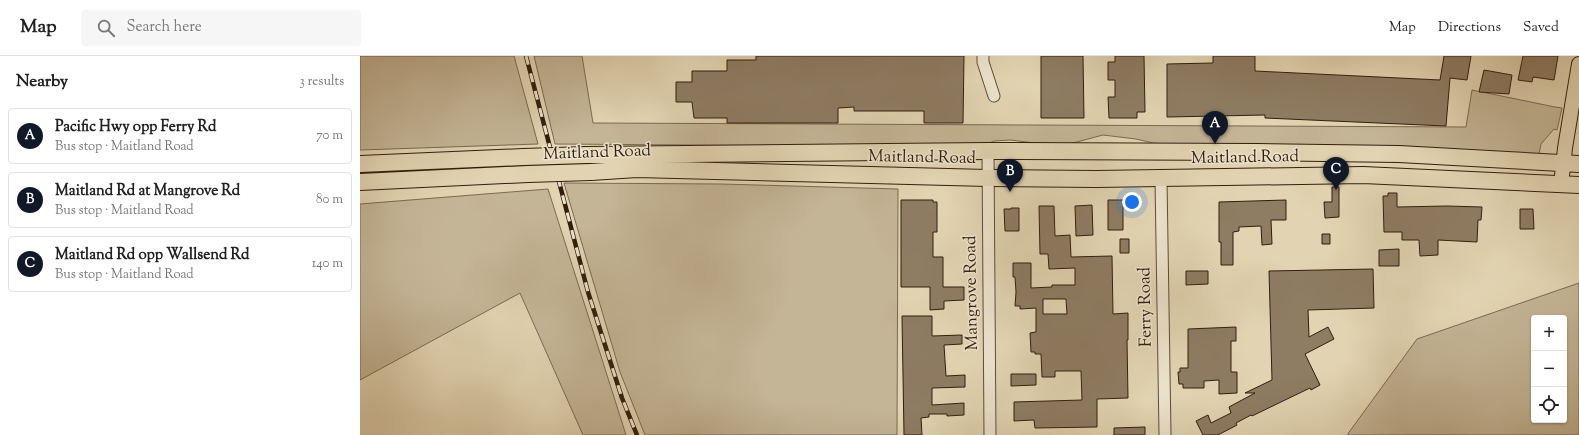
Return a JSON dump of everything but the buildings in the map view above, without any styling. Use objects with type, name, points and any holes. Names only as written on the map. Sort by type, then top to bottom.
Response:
[{"type":"highway","name":"Maitland Road","points":[[360,164],[586,155],[988,151],[1399,154],[1579,164]]},
{"type":"highway","name":"Maitland Road","points":[[360,182],[637,169],[1096,180],[1363,175],[1579,185]]},
{"type":"main road","points":[[1561,184],[1579,64]]},
{"type":"main road","points":[[1574,96],[1579,128]]},
{"type":"street","points":[[983,56],[983,62],[994,96]]},
{"type":"street","name":"Mangrove Road","points":[[988,151],[990,435]]},
{"type":"street","name":"Ferry Road","points":[[1161,178],[1165,435]]},
{"type":"shaded area","points":[[360,56],[514,56],[538,144],[360,150]]},
{"type":"shaded area","points":[[534,56],[582,56],[593,123],[1466,127],[1472,90],[1562,108],[1557,130],[1554,129],[1541,144],[1539,154],[1389,148],[1210,147],[1153,143],[1136,139],[1103,135],[1069,144],[1035,143],[1010,140],[994,141],[981,147],[555,144]]},
{"type":"shaded area","points":[[564,183],[721,184],[898,189],[897,435],[645,435],[620,372]]},
{"type":"shaded area","points":[[548,189],[626,435],[583,435],[520,293],[360,380],[360,204]]},
{"type":"shaded area","points":[[1579,283],[1579,435],[1347,435],[1417,339]]},
{"type":"railway","points":[[526,56],[588,292],[622,398],[637,435]]},
{"type":"place","name":"Pacific Hwy opp Ferry Rd","points":[[1215,144]]},
{"type":"place","name":"Maitland Rd opp Wallsend Rd","points":[[1336,190]]},
{"type":"place","name":"Maitland Rd at Mangrove Rd","points":[[1010,192]]}]
